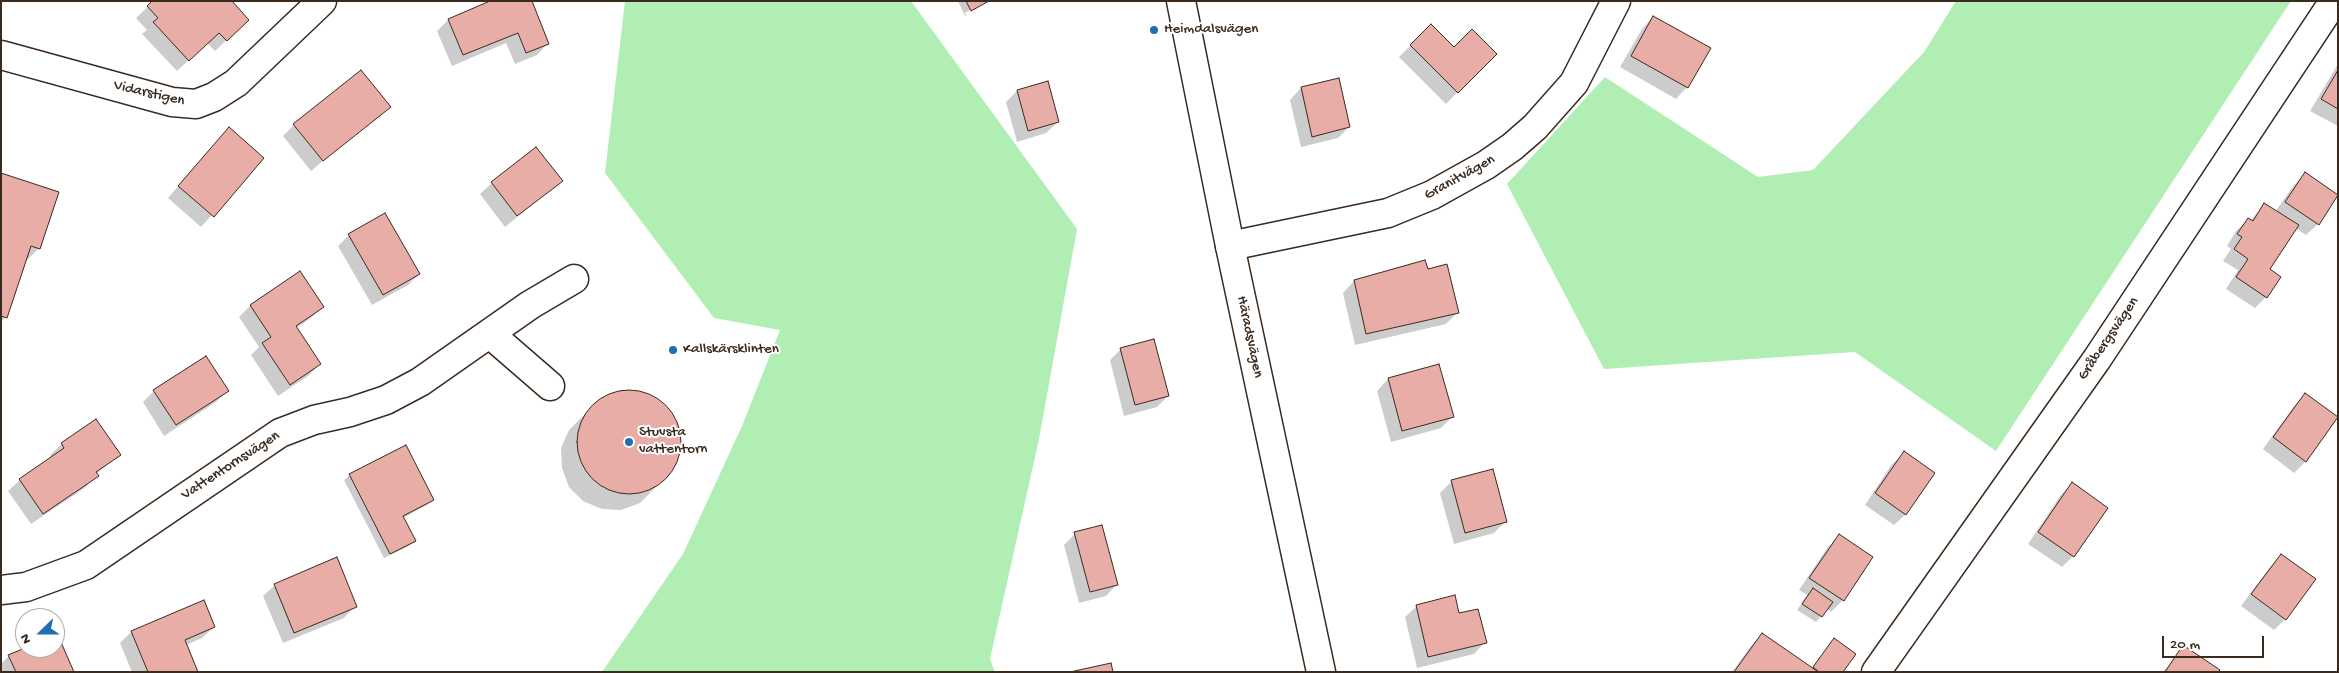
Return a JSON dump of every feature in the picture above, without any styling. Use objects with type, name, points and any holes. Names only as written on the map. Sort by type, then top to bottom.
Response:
[{"type":"street","name":"Vidarstigen","points":[[1,55],[172,102],[196,104],[214,97],[236,84],[322,1]]},
{"type":"street","name":"Häradsvägen","points":[[1181,1],[1230,246],[1321,672]]},
{"type":"street","name":"Granitvägen","points":[[1230,246],[1388,212],[1432,195],[1486,165],[1512,148],[1574,83],[1616,1]]},
{"type":"street","name":"Gråbergsvägen","points":[[1876,672],[2097,359],[2334,1]]},
{"type":"street","name":"Vattentornsvägen","points":[[1,590],[26,587],[86,565],[280,433],[314,420],[350,412],[386,400],[420,382],[530,305],[574,279]]},
{"type":"street","points":[[490,334],[550,386]]},
{"type":"green space","points":[[625,1],[911,1],[1077,229],[1039,439],[990,659],[995,672],[602,672],[683,554],[742,426],[780,330],[714,318],[605,173]]},
{"type":"green space","points":[[1956,1],[2291,1],[1996,451],[1855,352],[1604,369],[1507,184],[1605,77],[1758,177],[1813,170],[1924,52]]},
{"type":"building","points":[[152,1],[232,1],[249,20],[227,41],[219,33],[189,61],[153,22],[158,18],[147,6]]},
{"type":"building","points":[[490,1],[532,1],[549,44],[526,53],[518,33],[463,55],[448,19]]},
{"type":"building","points":[[966,1],[989,1],[971,11]]},
{"type":"building","points":[[1653,16],[1711,48],[1688,88],[1631,56]]},
{"type":"building","points":[[1431,24],[1454,47],[1472,29],[1497,54],[1458,93],[1410,45]]},
{"type":"building","points":[[361,70],[391,107],[323,161],[293,124]]},
{"type":"building","points":[[2338,70],[2338,109],[2321,99]]},
{"type":"building","points":[[1339,78],[1350,127],[1312,137],[1301,87]]},
{"type":"building","points":[[1048,81],[1059,122],[1028,131],[1017,90]]},
{"type":"building","points":[[229,127],[264,158],[214,217],[178,186]]},
{"type":"building","points":[[536,147],[563,181],[517,216],[491,182]]},
{"type":"building","points":[[2305,172],[2338,195],[2319,225],[2285,202]]},
{"type":"building","points":[[1,173],[59,192],[40,249],[31,246],[7,318],[1,316]]},
{"type":"building","points":[[2264,203],[2299,225],[2270,269],[2281,277],[2267,298],[2236,277],[2248,259],[2234,249],[2242,237],[2237,234],[2248,218],[2253,221]]},
{"type":"building","points":[[385,213],[420,274],[383,295],[348,234]]},
{"type":"building","points":[[1425,260],[1428,269],[1447,264],[1459,313],[1366,334],[1354,280]]},
{"type":"building","points":[[300,271],[324,307],[296,326],[321,364],[290,385],[262,343],[271,337],[250,305]]},
{"type":"building","points":[[1154,339],[1169,396],[1135,405],[1120,348]]},
{"type":"building","points":[[206,356],[229,391],[176,425],[153,390]]},
{"type":"building","points":[[1439,364],[1454,417],[1402,431],[1388,378]]},
{"type":"building","name":"Stuvsta vattentorn","points":[[629,390],[649,394],[658,398],[666,405],[673,413],[677,422],[681,442],[677,462],[673,471],[666,479],[658,486],[649,490],[629,494],[609,490],[600,486],[592,479],[585,471],[581,462],[577,442],[581,422],[585,413],[592,405],[600,398],[609,394]]},
{"type":"building","points":[[2305,393],[2338,417],[2306,462],[2273,437]]},
{"type":"building","points":[[96,419],[121,455],[96,472],[99,476],[43,514],[19,479],[64,448],[61,443]]},
{"type":"building","points":[[406,445],[434,500],[403,516],[416,541],[390,554],[349,474]]},
{"type":"building","points":[[1904,451],[1935,473],[1906,515],[1875,493]]},
{"type":"building","points":[[1493,469],[1507,522],[1465,533],[1451,480]]},
{"type":"building","points":[[2072,482],[2108,508],[2074,557],[2038,532]]},
{"type":"building","points":[[1102,525],[1118,585],[1090,592],[1074,532]]},
{"type":"building","points":[[1839,534],[1873,557],[1844,601],[1809,578]]},
{"type":"building","points":[[2281,554],[2316,579],[2286,620],[2251,594]]},
{"type":"building","points":[[337,557],[357,607],[294,633],[274,584]]},
{"type":"building","points":[[1813,588],[1833,602],[1822,617],[1802,604]]},
{"type":"building","points":[[1455,595],[1459,613],[1478,609],[1487,643],[1428,657],[1416,605]]},
{"type":"building","points":[[204,600],[215,627],[185,640],[198,672],[148,672],[131,631]]},
{"type":"building","points":[[1762,633],[1817,671],[1734,672]]},
{"type":"building","points":[[1834,638],[1856,654],[1843,672],[1819,672],[1813,667]]},
{"type":"building","points":[[2183,645],[2220,670],[2218,672],[2165,672]]},
{"type":"building","points":[[65,651],[74,672],[16,672],[8,655],[15,652],[15,658],[65,658]]},
{"type":"building","points":[[1111,663],[1113,672],[1070,672]]},
{"type":"place","name":"Heimdalsvägen","points":[[1154,30]]},
{"type":"place","name":"Kallskärsklinten","points":[[673,350]]},
{"type":"place","name":"Stuvsta vattentorn","points":[[629,442]]}]
